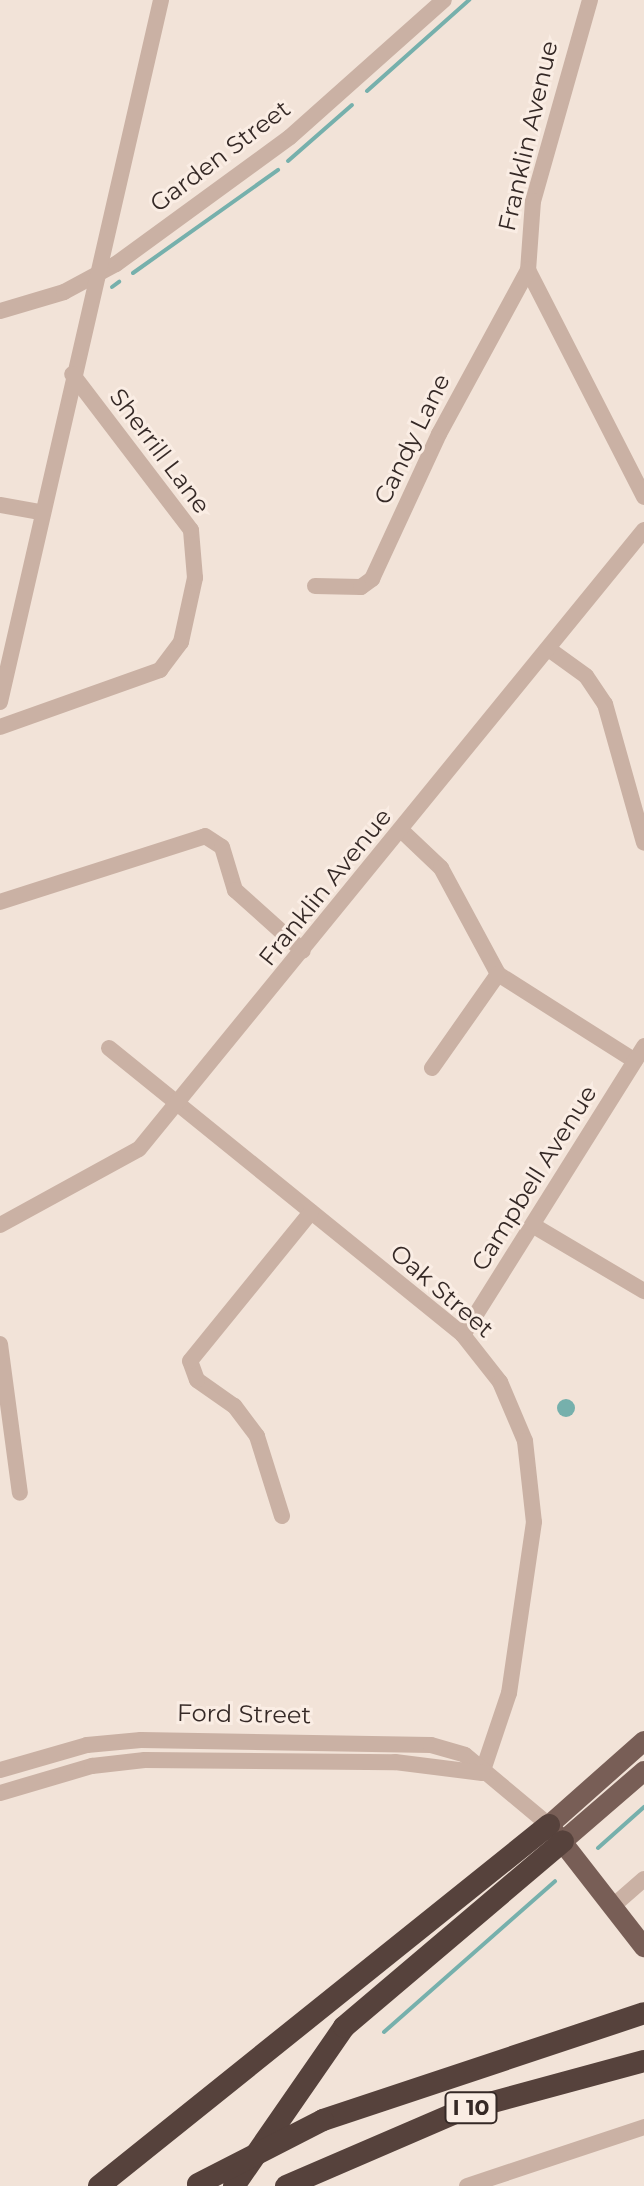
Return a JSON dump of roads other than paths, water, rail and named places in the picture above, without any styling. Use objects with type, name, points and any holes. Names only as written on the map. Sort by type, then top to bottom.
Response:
[{"type":"highway","points":[[99,2186],[556,1833]]},
{"type":"highway","points":[[234,2186],[344,2027],[556,1833]]},
{"type":"highway","name":"I 10","points":[[196,2185],[323,2120],[644,2013]]},
{"type":"highway","name":"I 10","points":[[295,2181],[460,2111],[644,2061]]},
{"type":"main road","points":[[556,1833],[644,1741]]},
{"type":"main road","points":[[556,1833],[644,1771]]},
{"type":"main road","name":"Ford Street","points":[[556,1833],[644,1947]]},
{"type":"street","points":[[0,702],[40,512],[161,0]]},
{"type":"street","name":"Garden Street","points":[[0,311],[95,277],[290,137],[444,0]]},
{"type":"street","name":"Franklin Avenue","points":[[528,270],[533,201],[590,0]]},
{"type":"street","points":[[528,270],[644,497]]},
{"type":"street","name":"Candy Lane","points":[[315,586],[361,587],[372,579],[439,434],[528,270]]},
{"type":"street","name":"Sherrill Lane","points":[[0,727],[160,670],[181,642],[195,578],[191,530],[72,374]]},
{"type":"street","points":[[0,505],[40,512]]},
{"type":"street","name":"Franklin Avenue","points":[[0,1225],[139,1149],[178,1106],[644,530]]},
{"type":"street","points":[[550,650],[586,676],[605,704],[644,843]]},
{"type":"street","points":[[402,831],[441,868],[498,974],[635,1061]]},
{"type":"street","points":[[0,902],[205,836],[222,847],[235,890],[303,951]]},
{"type":"street","points":[[432,1068],[498,974]]},
{"type":"street","name":"Campbell Avenue","points":[[463,1335],[644,1046]]},
{"type":"street","name":"Oak Street","points":[[109,1048],[463,1335],[513,1409],[533,1482],[509,1693],[482,1773]]},
{"type":"street","points":[[282,1516],[257,1436],[234,1406],[197,1380],[190,1361],[311,1212]]},
{"type":"street","points":[[534,1226],[644,1291]]},
{"type":"street","points":[[0,1344],[20,1493]]},
{"type":"street","points":[[201,1759],[210,1749],[255,1751],[267,1741]]},
{"type":"street","name":"Ford Street","points":[[0,1770],[87,1745],[267,1741],[431,1745],[465,1755],[482,1773],[556,1833]]},
{"type":"street","name":"Ford Street","points":[[0,1793],[92,1766],[201,1759],[395,1762],[482,1773]]},
{"type":"street","points":[[613,1906],[644,1879]]},
{"type":"street","points":[[467,2186],[644,2127]]},
{"type":"water","points":[[566,1399],[575,1408],[566,1417],[557,1408]]},
{"type":"waterway","points":[[367,91],[469,0]]},
{"type":"waterway","points":[[288,161],[352,105]]},
{"type":"waterway","points":[[133,273],[278,170]]},
{"type":"waterway","points":[[112,287],[119,282]]},
{"type":"waterway","points":[[598,1848],[644,1807]]},
{"type":"waterway","points":[[384,2032],[555,1881]]}]
